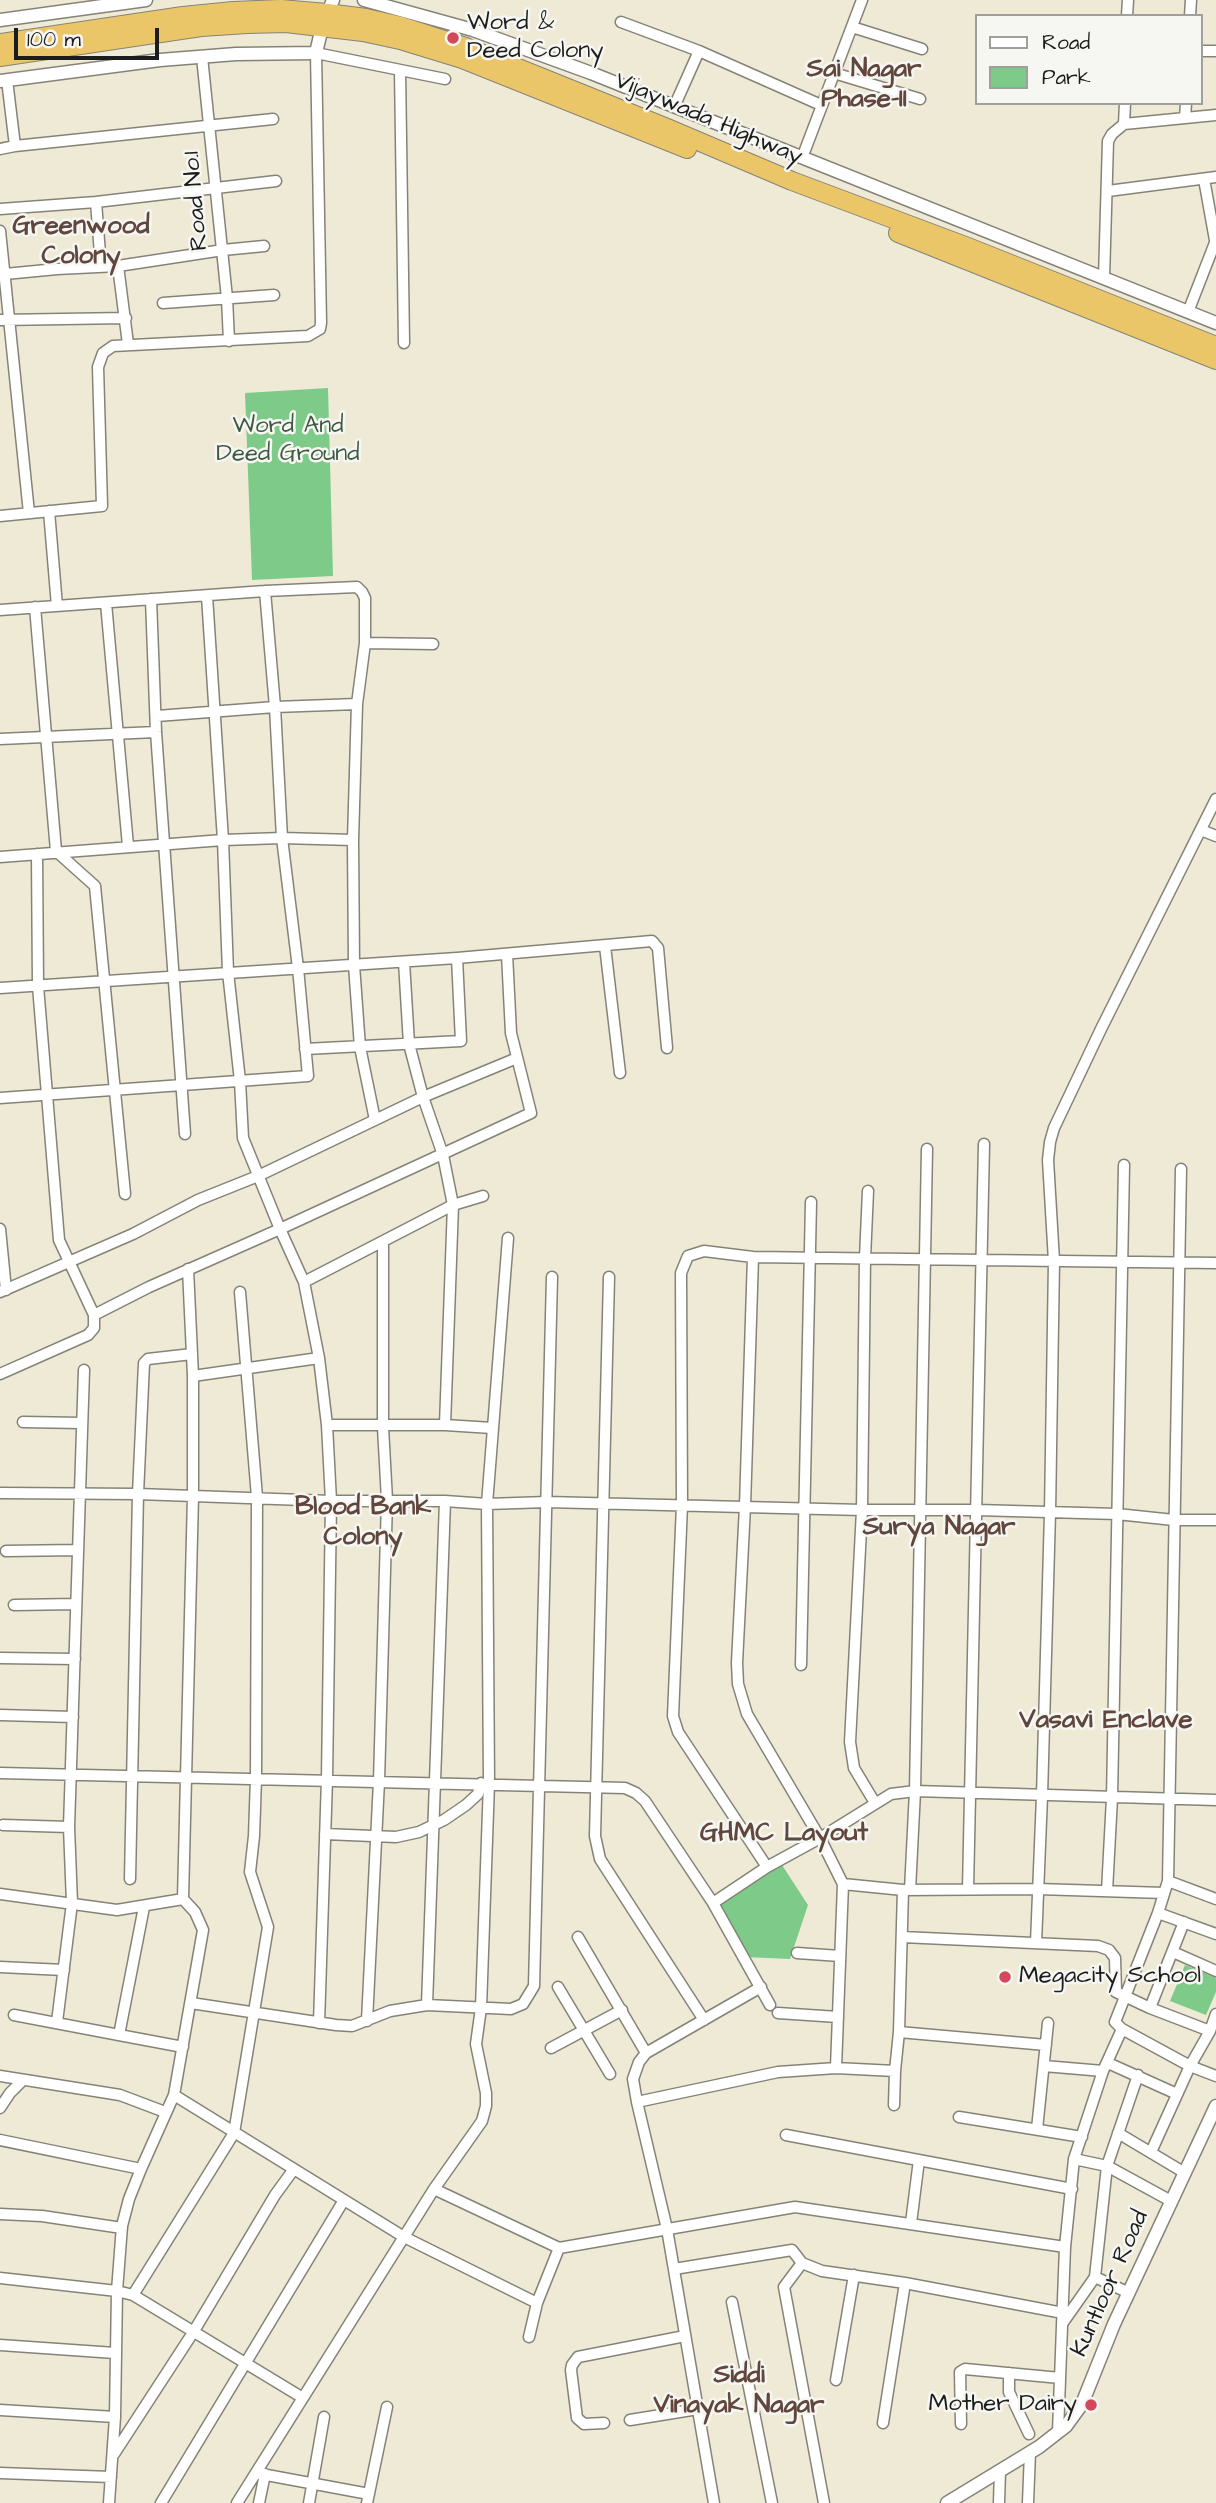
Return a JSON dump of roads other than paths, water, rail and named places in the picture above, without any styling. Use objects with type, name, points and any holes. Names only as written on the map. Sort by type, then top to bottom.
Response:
[{"type":"highway","name":"Vijaywada Highway","points":[[0,43],[233,11],[281,9],[366,18],[401,26],[466,47],[792,181],[968,247],[1216,346]]},
{"type":"highway","name":"Vijaywada Highway","points":[[0,57],[201,27],[286,23],[328,14],[363,32],[462,59],[1216,360]]},
{"type":"street","points":[[0,20],[51,6],[146,0]]},
{"type":"street","points":[[364,0],[473,30],[674,107],[1216,323]]},
{"type":"street","points":[[802,158],[862,0]]},
{"type":"street","points":[[0,516],[102,506],[99,367],[103,353],[113,346],[308,336],[320,329],[316,53],[328,14]]},
{"type":"street","points":[[621,22],[699,51],[821,105]]},
{"type":"street","points":[[852,27],[922,49]]},
{"type":"street","points":[[674,107],[699,51]]},
{"type":"street","points":[[15,146],[3,80],[236,54],[316,53],[445,79]]},
{"type":"street","name":"Road No.1","points":[[202,57],[217,186],[229,341]]},
{"type":"street","points":[[400,70],[404,344]]},
{"type":"street","points":[[834,73],[920,99]]},
{"type":"street","points":[[1124,124],[1125,105]]},
{"type":"street","points":[[1185,118],[1186,105]]},
{"type":"street","points":[[1104,278],[1108,141],[1112,134],[1124,124],[1216,115]]},
{"type":"street","points":[[0,149],[273,119]]},
{"type":"street","points":[[1108,191],[1216,177]]},
{"type":"street","points":[[1188,312],[1216,240],[1204,179]]},
{"type":"street","points":[[0,209],[276,181]]},
{"type":"street","points":[[96,201],[102,267]]},
{"type":"street","points":[[0,231],[5,274],[5,320],[29,513]]},
{"type":"street","points":[[5,274],[57,268],[118,266],[264,246]]},
{"type":"street","points":[[118,266],[128,344]]},
{"type":"street","points":[[163,303],[274,295]]},
{"type":"street","points":[[5,320],[125,318]]},
{"type":"street","points":[[49,511],[57,606]]},
{"type":"street","points":[[0,610],[357,587],[365,598],[365,643],[357,704],[353,840],[355,965],[360,1047],[375,1120]]},
{"type":"street","points":[[0,1098],[308,1076],[282,838],[265,591]]},
{"type":"street","points":[[207,596],[223,840],[228,972],[240,1081],[243,1138],[304,1282],[319,1358],[327,1426],[331,1501],[327,1779],[319,2023]]},
{"type":"street","points":[[151,599],[156,732],[185,1134]]},
{"type":"street","points":[[106,603],[128,846]]},
{"type":"street","points":[[34,607],[56,851],[95,886],[125,1194]]},
{"type":"street","points":[[365,643],[433,644]]},
{"type":"street","points":[[157,716],[357,704]]},
{"type":"street","points":[[0,739],[156,732]]},
{"type":"street","points":[[1036,1943],[1050,1513],[1054,1261],[1048,1160],[1054,1128],[1216,799]]},
{"type":"street","points":[[1201,830],[1216,836]]},
{"type":"street","points":[[0,857],[223,840],[353,840]]},
{"type":"street","points":[[0,1374],[88,1335],[94,1328],[94,1315],[59,1240],[37,986],[37,854]]},
{"type":"street","points":[[0,988],[404,962],[652,941],[656,943],[667,1048]]},
{"type":"street","points":[[605,946],[620,1073]]},
{"type":"street","points":[[94,1315],[188,1269],[531,1113],[510,1033],[507,954]]},
{"type":"street","points":[[305,1049],[460,1041],[457,958]]},
{"type":"street","points":[[404,962],[409,1044],[423,1097],[443,1155],[453,1205],[446,1425]]},
{"type":"street","points":[[0,1229],[3,1291],[133,1234],[198,1200],[258,1175],[423,1097],[517,1058]]},
{"type":"street","points":[[968,1889],[984,1144]]},
{"type":"street","points":[[894,2105],[902,1937],[915,1791],[927,1149]]},
{"type":"street","points":[[1107,1891],[1112,1798],[1124,1165]]},
{"type":"street","points":[[1181,1169],[1170,1799],[1166,1887],[1115,2022],[1122,2029],[1190,2066],[1216,2076]]},
{"type":"street","points":[[869,1191],[865,1258],[862,1510],[851,1755],[854,1768],[875,1803]]},
{"type":"street","points":[[304,1282],[453,1205],[483,1196]]},
{"type":"street","points":[[801,1665],[811,1202]]},
{"type":"street","points":[[237,2503],[260,2474],[303,2398],[404,2236],[482,2121],[486,2106],[476,2044],[481,2008],[487,1504],[508,1238]]},
{"type":"street","points":[[367,2021],[379,1781],[387,1500],[383,1427],[383,1242]]},
{"type":"street","points":[[767,1867],[678,1732],[673,1716],[682,1505],[681,1273],[688,1256],[696,1252],[753,1257],[1216,1263]]},
{"type":"street","points":[[753,1257],[737,1663],[740,1696],[747,1714],[820,1838],[843,1884],[836,2068]]},
{"type":"street","points":[[110,2503],[115,2417],[117,2291],[122,2228],[129,2199],[174,2095],[203,1930],[195,1912],[183,1899],[193,1496],[193,1376],[188,1269]]},
{"type":"street","points":[[191,2003],[352,2026],[390,2011],[427,2005],[511,2009],[523,2004],[534,1986],[552,1277]]},
{"type":"street","points":[[609,1277],[595,1836],[600,1859],[704,2020]]},
{"type":"street","points":[[133,2295],[234,2133],[268,1927],[250,1872],[256,1778],[257,1497],[240,1292]]},
{"type":"street","points":[[130,1880],[138,1494],[145,1360],[192,1354]]},
{"type":"street","points":[[193,1376],[319,1358]]},
{"type":"street","points":[[57,2022],[72,1903],[69,1827],[84,1370]]},
{"type":"street","points":[[23,1422],[82,1423]]},
{"type":"street","points":[[327,1426],[492,1427]]},
{"type":"street","points":[[0,1493],[138,1494],[487,1504],[547,1502],[862,1510],[977,1510],[1216,1520]]},
{"type":"street","points":[[427,2005],[444,1501]]},
{"type":"street","points":[[6,1551],[78,1550]]},
{"type":"street","points":[[13,1605],[76,1604]]},
{"type":"street","points":[[0,1658],[75,1660]]},
{"type":"street","points":[[0,1715],[72,1717]]},
{"type":"street","points":[[0,1773],[625,1788],[645,1801],[713,1903],[774,2009],[838,2017]]},
{"type":"street","points":[[325,1834],[396,1837],[419,1832],[466,1805],[485,1783]]},
{"type":"street","points":[[713,1903],[767,1867],[891,1794],[915,1791],[971,1792],[1216,1800]]},
{"type":"street","points":[[3,1825],[69,1827]]},
{"type":"street","points":[[843,1884],[907,1890],[1107,1891],[1166,1887],[1216,1899]]},
{"type":"street","points":[[0,1894],[117,1910],[183,1899]]},
{"type":"street","points":[[120,2035],[144,1907]]},
{"type":"street","points":[[1158,1913],[1216,1934]]},
{"type":"street","points":[[1150,2008],[1184,1922]]},
{"type":"street","points":[[578,1937],[646,2053]]},
{"type":"street","points":[[902,1937],[1098,1946],[1109,1950],[1115,1958],[1116,1992],[1210,2031]]},
{"type":"street","points":[[1172,1952],[1216,1971]]},
{"type":"street","points":[[797,1953],[840,1956]]},
{"type":"street","points":[[0,1967],[64,1970]]},
{"type":"street","points":[[558,1987],[610,2074]]},
{"type":"street","points":[[714,2503],[667,2229],[633,2079],[639,2062],[646,2053],[761,1987]]},
{"type":"street","points":[[551,2048],[622,2010]]},
{"type":"street","points":[[1151,2152],[1216,2014]]},
{"type":"street","points":[[14,2015],[183,2047]]},
{"type":"street","points":[[1037,2130],[1048,2022]]},
{"type":"street","points":[[1058,2432],[1065,2247],[1074,2159],[1105,2067],[1122,2029]]},
{"type":"street","points":[[899,2032],[1046,2045]]},
{"type":"street","points":[[1044,2066],[1105,2067],[1138,2075],[1177,2094]]},
{"type":"street","points":[[637,2102],[778,2072],[836,2068],[895,2071]]},
{"type":"street","points":[[1063,2319],[1095,2277],[1107,2166],[1138,2075]]},
{"type":"street","points":[[0,2076],[120,2095],[165,2112]]},
{"type":"street","points":[[0,2108],[22,2081]]},
{"type":"street","points":[[174,2095],[404,2236],[537,2303]]},
{"type":"street","name":"Kuntloor Road","points":[[947,2503],[1058,2432],[1066,2426],[1082,2404],[1114,2324],[1216,2106]]},
{"type":"street","points":[[959,2117],[1082,2137]]},
{"type":"street","points":[[1118,2133],[1185,2173]]},
{"type":"street","points":[[786,2135],[1072,2189]]},
{"type":"street","points":[[0,2140],[141,2169]]},
{"type":"street","points":[[1074,2159],[1107,2166],[1171,2201]]},
{"type":"street","points":[[911,2223],[919,2160]]},
{"type":"street","points":[[112,2456],[194,2331],[275,2195],[294,2169]]},
{"type":"street","points":[[434,2189],[559,2248],[795,2207],[1065,2247]]},
{"type":"street","points":[[161,2503],[344,2200]]},
{"type":"street","points":[[0,2214],[42,2216],[122,2228]]},
{"type":"street","points":[[529,2337],[537,2303],[559,2248]]},
{"type":"street","points":[[674,2269],[792,2250],[803,2263],[822,2271],[905,2283],[1063,2319]]},
{"type":"street","points":[[803,2263],[784,2287],[824,2503]]},
{"type":"street","points":[[836,2380],[854,2275]]},
{"type":"street","points":[[1095,2277],[1129,2293]]},
{"type":"street","points":[[0,2278],[133,2295],[303,2398]]},
{"type":"street","points":[[883,2423],[905,2283]]},
{"type":"street","points":[[732,2302],[772,2503]]},
{"type":"street","points":[[604,2423],[584,2424],[577,2418],[571,2371],[578,2357],[685,2336]]},
{"type":"street","points":[[0,2344],[115,2353]]},
{"type":"street","points":[[961,2424],[960,2372],[965,2369],[1060,2378]]},
{"type":"street","points":[[1009,2373],[1009,2392],[1029,2434]]},
{"type":"street","points":[[260,2474],[313,2484],[368,2499],[387,2407]]},
{"type":"street","points":[[629,2420],[698,2409]]},
{"type":"street","points":[[0,2410],[115,2417]]},
{"type":"street","points":[[309,2503],[324,2417]]},
{"type":"street","points":[[1028,2503],[1030,2452]]},
{"type":"street","points":[[999,2503],[1000,2470]]},
{"type":"street","points":[[0,2473],[111,2477]]},
{"type":"street","points":[[259,2503],[260,2474]]},
{"type":"place","name":"Word & Deed Colony","points":[[453,38]]},
{"type":"place","name":"Megacity School","points":[[1005,1977]]},
{"type":"place","name":"Mother Dairy","points":[[1091,2405]]},
{"type":"district","name":"Sai Nagar Phase-II","points":[[864,86]]},
{"type":"district","name":"Greenwood Colony","points":[[81,243]]},
{"type":"district","name":"Blood Bank Colony","points":[[363,1524]]},
{"type":"district","name":"Surya Nagar","points":[[939,1529]]},
{"type":"district","name":"Vasavi Enclave","points":[[1106,1722]]},
{"type":"district","name":"GHMC Layout","points":[[784,1835]]},
{"type":"district","name":"Siddi Vinayak Nagar","points":[[739,2392]]},
{"type":"park label","name":"Word And Deed Ground","points":[[288,441]]}]
